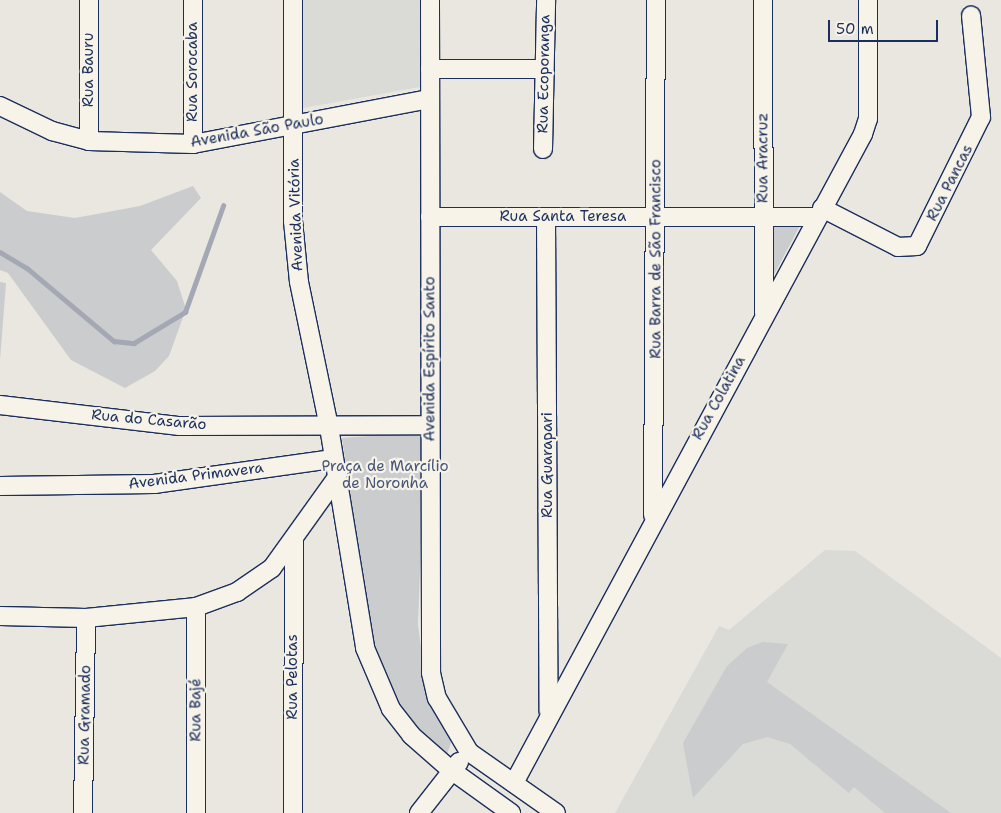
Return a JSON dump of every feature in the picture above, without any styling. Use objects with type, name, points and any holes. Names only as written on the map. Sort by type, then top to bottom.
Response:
[{"type":"street","name":"Rua Bauru","points":[[89,0],[89,141]]},
{"type":"street","name":"Rua Sorocaba","points":[[193,0],[193,144]]},
{"type":"street","name":"Avenida Vitória","points":[[293,0],[293,221],[299,282],[329,427],[331,459],[356,605],[376,682],[390,709],[446,767],[511,813]]},
{"type":"street","name":"Avenida Espírito Santo","points":[[430,0],[431,673],[441,705],[469,752],[556,813]]},
{"type":"street","name":"Rua Ecoporanga","points":[[543,148],[546,0]]},
{"type":"street","name":"Rua Barra de São Francisco","points":[[653,518],[658,217],[656,0]]},
{"type":"street","name":"Rua Aracruz","points":[[763,0],[764,316]]},
{"type":"street","name":"Rua Colatina","points":[[514,783],[653,518],[866,126],[868,0]]},
{"type":"street","name":"Rua Pancas","points":[[820,212],[898,247],[918,246],[981,117],[980,72],[971,15]]},
{"type":"street","points":[[430,69],[544,69]]},
{"type":"street","name":"Avenida São Paulo","points":[[0,106],[52,130],[89,141],[193,144],[430,99]]},
{"type":"street","name":"Rua Santa Teresa","points":[[430,217],[763,217],[820,212]]},
{"type":"street","name":"Rua Guarapari","points":[[546,217],[549,714]]},
{"type":"street","name":"Rua do Casarão","points":[[0,405],[180,426],[329,427]]},
{"type":"street","points":[[329,427],[430,426]]},
{"type":"street","name":"Avenida Primavera","points":[[0,486],[154,484],[331,459]]},
{"type":"street","points":[[0,616],[86,618],[196,607],[237,592],[272,568],[336,480]]},
{"type":"street","name":"Rua Pelotas","points":[[293,813],[294,540]]},
{"type":"street","name":"Rua Bajé","points":[[196,607],[196,813]]},
{"type":"street","name":"Rua Gramado","points":[[83,813],[86,618]]},
{"type":"street","points":[[419,813],[446,767],[469,752]]},
{"type":"shaded area","points":[[303,0],[421,0],[420,87],[303,108]]},
{"type":"shaded area","points":[[825,550],[855,551],[1001,658],[1001,813],[615,813],[719,626],[729,630]]},
{"type":"green space","points":[[193,186],[201,198],[151,250],[177,281],[186,309],[169,356],[155,371],[125,388],[71,360],[8,273],[0,270],[0,192],[27,211],[75,218],[140,206]]},
{"type":"green space","points":[[770,222],[802,222],[771,280]]},
{"type":"green space","points":[[0,282],[6,283],[0,360]]},
{"type":"green space","name":"Praça de Marcílio de Noronha","points":[[425,432],[418,625],[428,698],[452,740],[445,760],[395,704],[373,646],[342,438]]},
{"type":"green space","points":[[763,642],[788,644],[767,682],[951,813],[885,813],[854,787],[849,793],[790,744],[767,737],[743,744],[693,798],[683,743],[727,666],[747,648]]},
{"type":"waterway","points":[[0,252],[27,268],[114,341],[134,343],[185,312],[223,206]]}]
